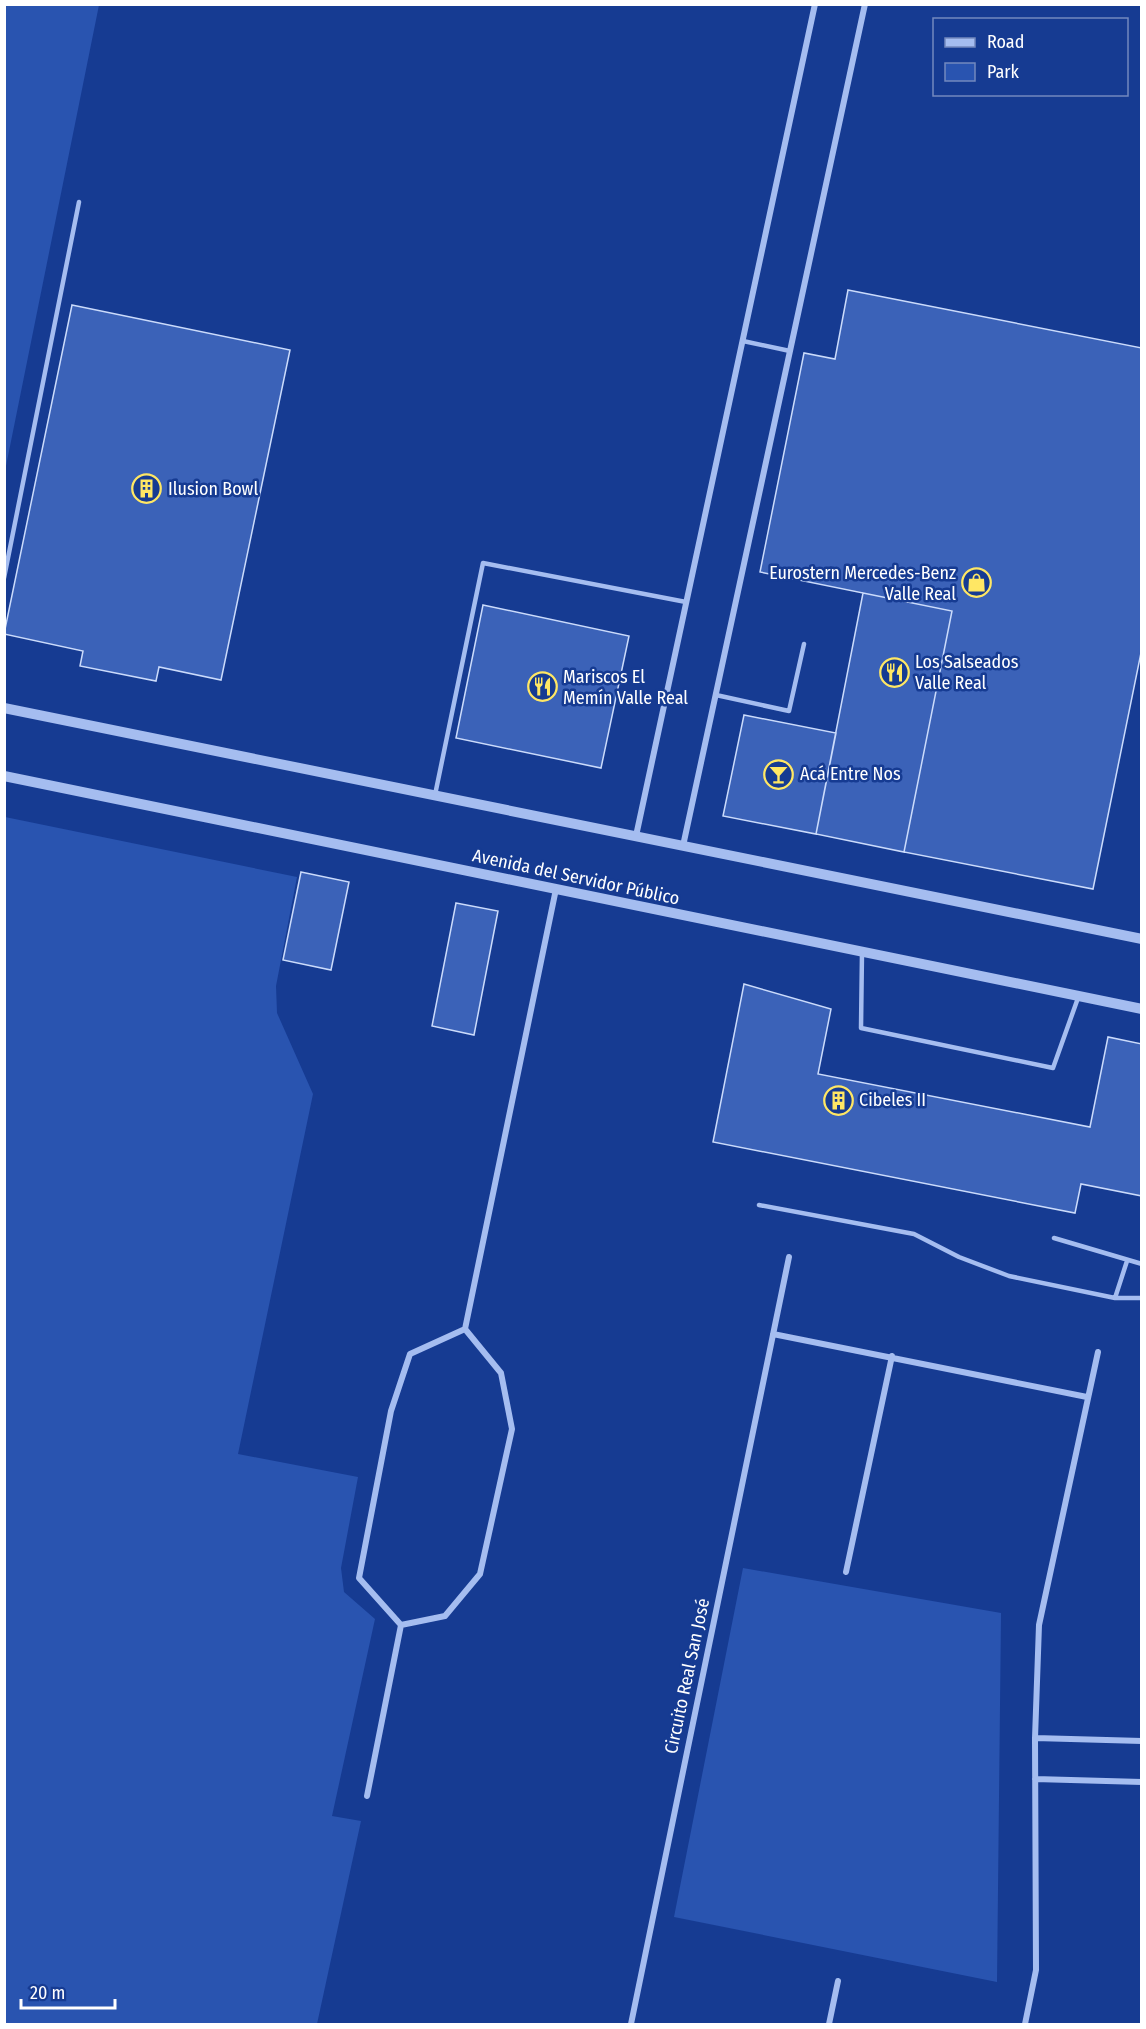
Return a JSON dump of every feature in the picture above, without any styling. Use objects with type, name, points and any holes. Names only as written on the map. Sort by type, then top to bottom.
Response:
[{"type":"street","points":[[636,836],[815,4]]},
{"type":"street","points":[[683,846],[865,4]]},
{"type":"street","points":[[4,708],[1142,939]]},
{"type":"street","name":"Avenida del Servidor Público","points":[[4,776],[1142,1009]]},
{"type":"street","points":[[465,1329],[556,889]]},
{"type":"street","name":"Circuito Real San José","points":[[631,2025],[789,1257]]},
{"type":"street","points":[[401,1625],[445,1616],[480,1574],[512,1429],[501,1372],[465,1329]]},
{"type":"street","points":[[401,1625],[359,1578],[391,1411],[410,1354],[465,1329]]},
{"type":"street","points":[[773,1334],[1087,1397]]},
{"type":"street","points":[[1025,2025],[1036,1970],[1035,1738],[1039,1625],[1098,1352]]},
{"type":"street","points":[[846,1572],[891,1356]]},
{"type":"street","points":[[368,1796],[401,1625]]},
{"type":"street","points":[[1035,1738],[1142,1741]]},
{"type":"street","points":[[1035,1779],[1142,1782]]},
{"type":"street","points":[[829,2025],[838,1981]]},
{"type":"lane","points":[[4,578],[79,202]]},
{"type":"lane","points":[[743,341],[790,351]]},
{"type":"lane","points":[[435,795],[483,563],[686,602]]},
{"type":"lane","points":[[716,695],[789,711],[804,644]]},
{"type":"lane","points":[[862,952],[861,1028],[1053,1068],[1079,996]]},
{"type":"lane","points":[[759,1205],[914,1234],[959,1257],[1009,1276],[1115,1298],[1142,1298]]},
{"type":"lane","points":[[1053,1238],[1127,1262],[1142,1264]]},
{"type":"lane","points":[[1115,1298],[1127,1262]]},
{"type":"green space","points":[[4,5],[99,5],[5,471]]},
{"type":"green space","points":[[5,817],[297,877],[276,986],[277,1013],[313,1094],[238,1454],[358,1477],[341,1568],[344,1592],[375,1619],[332,1816],[361,1821],[317,2024],[5,2024]]},
{"type":"green space","points":[[743,1568],[1001,1613],[997,1982],[674,1917]]},
{"type":"building","name":"Eurostern Mercedes-Benz Valle Real","points":[[848,290],[1142,348],[1142,648],[1093,889],[904,852],[952,611],[760,572],[804,353],[835,359]]},
{"type":"building","name":"Ilusion Bowl","points":[[72,305],[290,350],[221,680],[159,667],[156,681],[80,666],[83,651],[4,634]]},
{"type":"building","name":"Los Salseados Valle Real","points":[[863,593],[952,611],[904,852],[816,834]]},
{"type":"building","name":"Mariscos El Memín Valle Real","points":[[483,605],[629,636],[601,768],[456,738]]},
{"type":"building","name":"Acá Entre Nos","points":[[744,715],[836,733],[816,834],[723,816]]},
{"type":"building","points":[[301,872],[349,882],[331,970],[283,960]]},
{"type":"building","points":[[456,903],[498,911],[474,1035],[432,1026]]},
{"type":"building","name":"Cibeles II","points":[[744,984],[831,1009],[818,1074],[1090,1127],[1108,1037],[1142,1044],[1142,1196],[1081,1184],[1075,1213],[713,1142]]},
{"type":"place","name":"Ilusion Bowl","points":[[147,489]]},
{"type":"place","name":"Eurostern Mercedes-Benz Valle Real","points":[[977,583]]},
{"type":"place","name":"Los Salseados Valle Real","points":[[894,672]]},
{"type":"place","name":"Mariscos El Memín Valle Real","points":[[542,687]]},
{"type":"place","name":"Acá Entre Nos","points":[[779,774]]},
{"type":"place","name":"Cibeles II","points":[[838,1100]]}]
